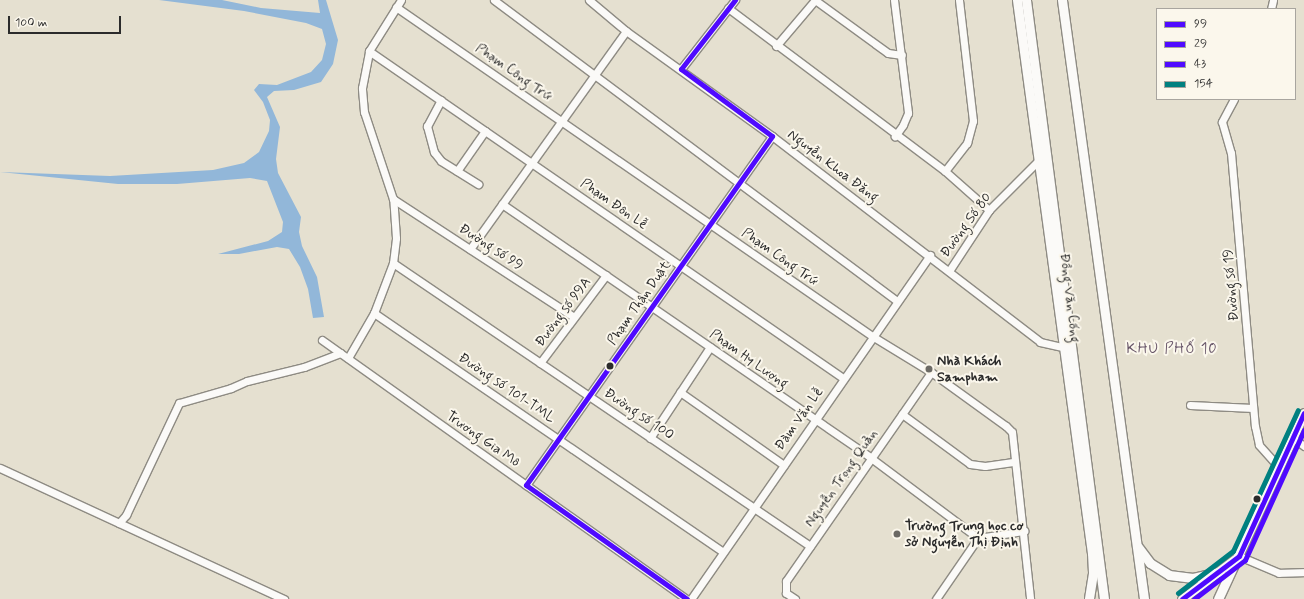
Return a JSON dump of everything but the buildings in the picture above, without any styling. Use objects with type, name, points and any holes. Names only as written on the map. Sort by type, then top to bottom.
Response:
[{"type":"main road","name":"Đồng Văn Cống","points":[[1017,0],[1043,158],[1095,552],[1090,599]]},
{"type":"main road","name":"Đồng Văn Cống","points":[[1026,0],[1062,347],[1104,599]]},
{"type":"main road","points":[[1062,0],[1094,219]]},
{"type":"main road","points":[[1067,0],[1132,525],[1135,533],[1144,599]]},
{"type":"main road","points":[[1218,598],[1239,556],[1278,466],[1304,413]]},
{"type":"main road","points":[[1136,542],[1141,553],[1150,563],[1169,575],[1193,578],[1220,572]]},
{"type":"main road","points":[[1182,599],[1220,572],[1239,556]]},
{"type":"main road","points":[[1093,573],[1096,594],[1100,599]]},
{"type":"main road","points":[[1103,589],[1108,599]]},
{"type":"street","points":[[348,358],[374,313],[393,263],[396,238],[393,199],[364,112],[362,88],[369,51],[401,0]]},
{"type":"street","points":[[494,0],[896,301]]},
{"type":"street","name":"Nguyễn Khoa Đăng","points":[[589,0],[626,31],[681,69],[772,136],[930,255],[1040,342],[1062,347]]},
{"type":"street","points":[[681,69],[735,0]]},
{"type":"street","points":[[776,46],[815,0],[888,53],[902,55]]},
{"type":"street","points":[[894,0],[908,113],[904,125],[895,136]]},
{"type":"street","points":[[944,171],[967,143],[973,121],[959,0]]},
{"type":"street","name":"Phạm Công Trứ","points":[[396,7],[872,336],[931,372],[1006,426],[1012,432],[1024,531],[1030,599]]},
{"type":"street","points":[[728,8],[895,136],[944,171],[990,210]]},
{"type":"street","points":[[470,249],[626,31]]},
{"type":"street","name":"Phạm Đôn Lễ","points":[[369,51],[843,378]]},
{"type":"street","points":[[441,100],[427,126],[429,136],[438,157],[478,184]]},
{"type":"street","name":"Đường số 19","points":[[1233,100],[1222,122],[1231,153],[1253,408],[1259,445],[1278,466]]},
{"type":"street","points":[[457,171],[485,131]]},
{"type":"street","name":"Phạm Thận Duật","points":[[526,485],[772,136]]},
{"type":"street","name":"Đường Số 80","points":[[949,271],[990,210],[1043,158]]},
{"type":"street","name":"Đường số 99","points":[[393,199],[574,317]]},
{"type":"street","name":"Phạm Hy Lượng","points":[[502,204],[710,347],[814,421],[871,458],[978,538]]},
{"type":"street","name":"Đàm Văn Lễ","points":[[692,599],[896,301],[930,255]]},
{"type":"street","name":"Đường số 100","points":[[393,263],[810,546]]},
{"type":"street","name":"Đường số 99A","points":[[540,363],[606,275]]},
{"type":"street","name":"Đường số 101-TML","points":[[374,313],[559,438],[723,552]]},
{"type":"street","name":"Trương Gia Mô","points":[[322,340],[687,599]]},
{"type":"street","points":[[650,438],[710,347]]},
{"type":"street","points":[[119,523],[126,515],[179,403],[231,388],[247,381],[304,367],[340,353]]},
{"type":"street","name":"Nguyễn Trọng Quản","points":[[795,599],[786,593],[786,581],[931,372]]},
{"type":"street","points":[[680,392],[784,465]]},
{"type":"street","points":[[1190,405],[1253,408]]},
{"type":"street","points":[[902,414],[970,464],[985,466],[1015,462]]},
{"type":"street","points":[[1292,437],[1304,446]]},
{"type":"street","points":[[0,468],[284,599]]},
{"type":"street","points":[[936,599],[978,538],[1024,531]]},
{"type":"street","points":[[1239,556],[1279,573],[1304,572]]},
{"type":"water","points":[[159,0],[222,0],[261,8],[320,13],[318,0],[326,0],[338,40],[333,64],[321,82],[294,90],[274,91],[267,97],[280,127],[276,159],[278,173],[301,217],[299,232],[302,246],[317,277],[324,317],[313,318],[308,289],[300,267],[289,249],[277,247],[239,254],[218,254],[268,241],[282,232],[283,222],[267,181],[250,178],[177,184],[118,184],[0,172],[110,176],[213,170],[244,163],[259,152],[269,131],[270,120],[263,102],[254,90],[259,84],[277,85],[311,72],[322,60],[326,44],[322,29],[306,23],[244,11]]},
{"type":"transit line","name":"99","points":[[681,69],[735,0]]},
{"type":"transit line","name":"99","points":[[681,69],[772,136]]},
{"type":"transit line","name":"99","points":[[526,485],[772,136]]},
{"type":"transit line","name":"154","points":[[1178,593],[1233,551],[1298,410]]},
{"type":"transit line","name":"29","points":[[1182,599],[1239,556],[1304,413]]},
{"type":"transit line","name":"43","points":[[1194,599],[1245,560],[1304,430]]},
{"type":"transit line","name":"99","points":[[526,485],[687,599]]},
{"type":"place","name":"Nhà Khách Sampham","points":[[929,369]]},
{"type":"place","name":"Trường Trung học cơ sở Nguyễn Thị Định","points":[[897,534]]},
{"type":"district","name":"KHU PHỐ 10","points":[[1172,350]]}]
